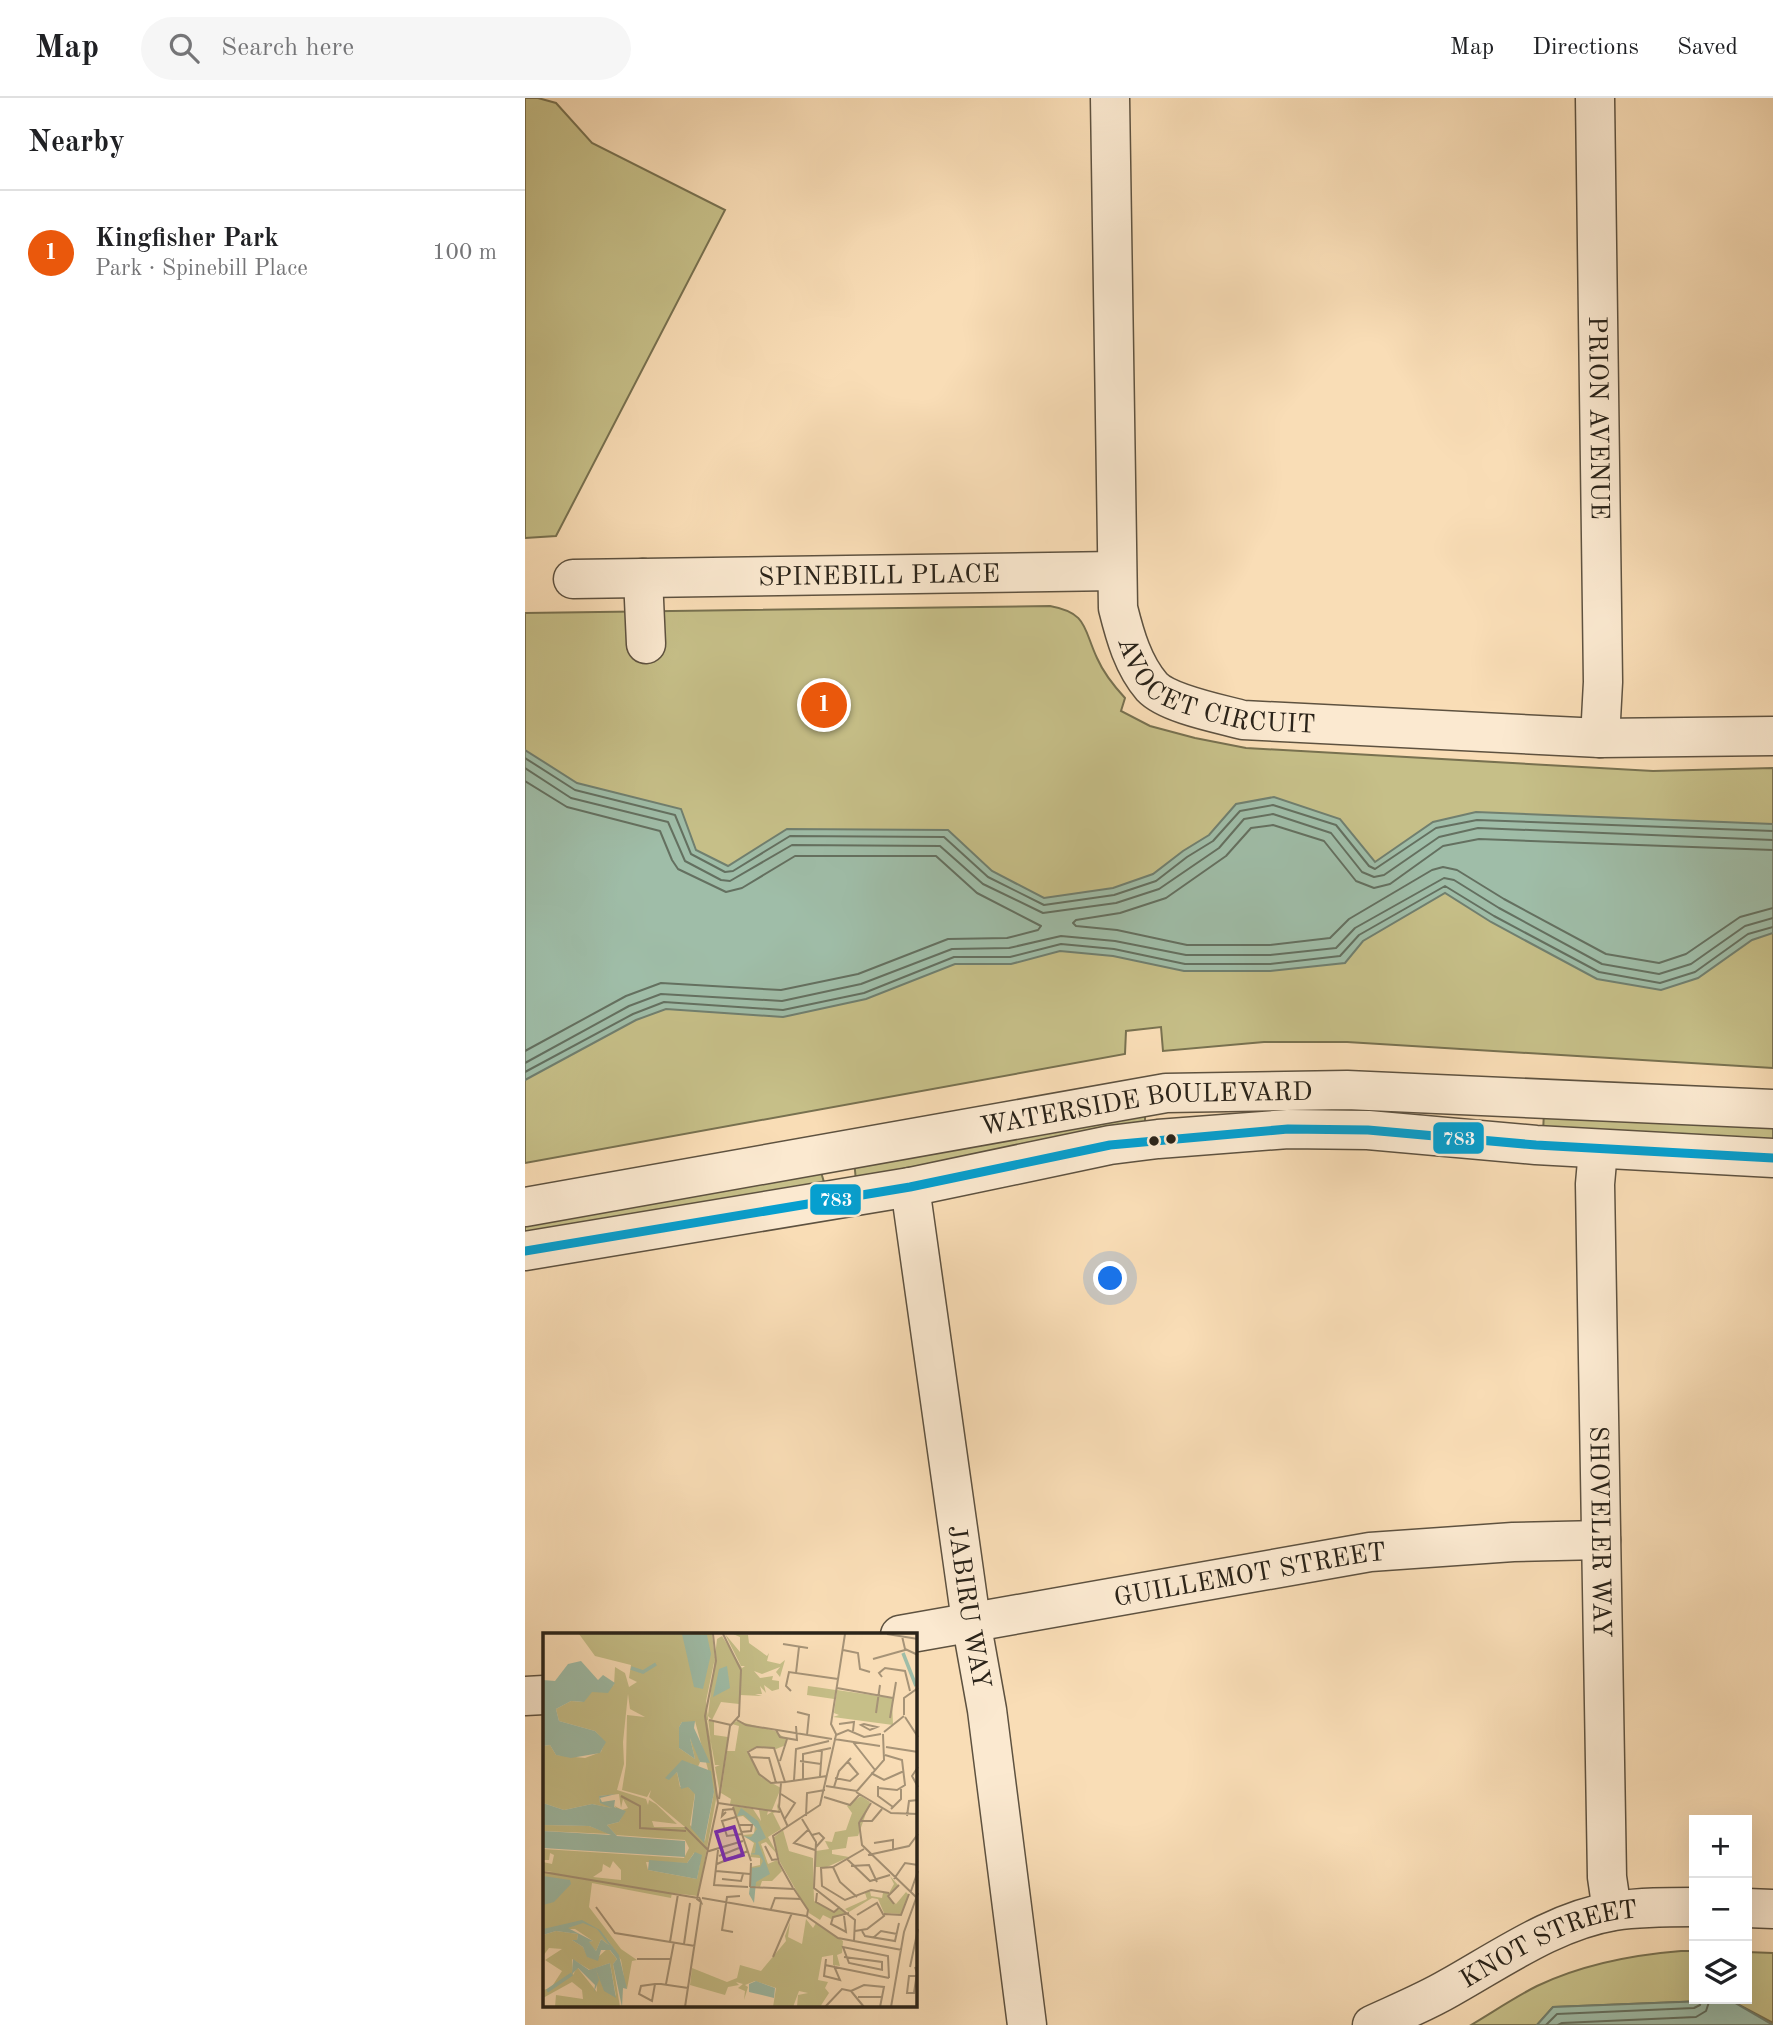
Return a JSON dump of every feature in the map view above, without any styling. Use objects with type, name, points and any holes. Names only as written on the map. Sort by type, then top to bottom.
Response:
[{"type":"street","name":"AVOCET CIRCUIT","points":[[1110,98],[1118,608],[1135,660],[1154,689],[1190,707],[1243,720],[1600,738],[1773,736]]},
{"type":"street","name":"PRION AVENUE","points":[[1595,98],[1603,671],[1600,738]]},
{"type":"street","name":"SPINEBILL PLACE","points":[[573,579],[1116,571]]},
{"type":"street","points":[[643,578],[646,644]]},
{"type":"street","name":"WATERSIDE BOULEVARD","points":[[525,1207],[1166,1093],[1347,1090],[1773,1109]]},
{"type":"street","name":"WATERSIDE BOULEVARD","points":[[525,1251],[910,1187],[1110,1145],[1288,1129],[1368,1130],[1598,1150],[1773,1158]]},
{"type":"street","name":"SHOVELER WAY","points":[[1598,1150],[1595,1184],[1607,1877],[1612,1912]]},
{"type":"street","name":"JABIRU WAY","points":[[910,1187],[971,1621],[987,1710],[1027,2025]]},
{"type":"street","name":"GUILLEMOT STREET","points":[[910,1633],[1370,1552],[1513,1542],[1601,1540]]},
{"type":"street","points":[[525,1696],[543,1695]]},
{"type":"street","name":"KNOT STREET","points":[[1372,2025],[1447,1990],[1523,1945],[1555,1931],[1612,1912],[1689,1907]]},
{"type":"street","points":[[1752,1908],[1773,1909]]},
{"type":"shaded area","points":[[525,98],[556,103],[592,143],[725,210],[556,536],[525,538]]},
{"type":"shaded area","points":[[1050,606],[1071,613],[1082,623],[1103,669],[1125,698],[1121,711],[1150,726],[1195,738],[1246,748],[1653,771],[1773,768],[1773,1068],[1347,1042],[1264,1042],[1163,1051],[1161,1027],[1126,1031],[1125,1054],[525,1163],[525,613]]},
{"type":"shaded area","points":[[1145,1111],[1145,1128],[856,1181],[854,1160]]},
{"type":"shaded area","points":[[1544,1111],[1773,1123],[1773,1148],[1543,1133]]},
{"type":"shaded area","points":[[821,1172],[826,1189],[525,1239],[525,1222]]},
{"type":"shaded area","points":[[1689,1951],[1689,2002],[1553,2007],[1537,2025],[1471,2025],[1554,1978],[1590,1966],[1644,1955]]},
{"type":"shaded area","points":[[1752,1952],[1773,1953],[1773,2023],[1737,2004],[1752,2004]]},
{"type":"water","points":[[525,750],[577,783],[681,809],[696,850],[728,866],[787,829],[948,830],[992,871],[1044,898],[1113,888],[1153,874],[1209,835],[1236,804],[1274,797],[1340,819],[1375,862],[1433,822],[1476,812],[1773,824],[1773,933],[1752,940],[1698,978],[1661,990],[1597,979],[1491,922],[1445,893],[1363,941],[1345,963],[1270,971],[1184,971],[1113,956],[1060,951],[1011,964],[955,964],[866,999],[783,1017],[666,1009],[636,1020],[525,1080]]},
{"type":"water","points":[[1689,2002],[1689,2004],[1737,2004],[1773,2025],[1537,2025],[1553,2007]]},
{"type":"transit line","name":"783","points":[[525,1251],[910,1187],[1110,1145],[1288,1129],[1368,1130],[1536,1145],[1773,1158]]},
{"type":"place","name":"Kingfisher Park","points":[[824,705]]}]
